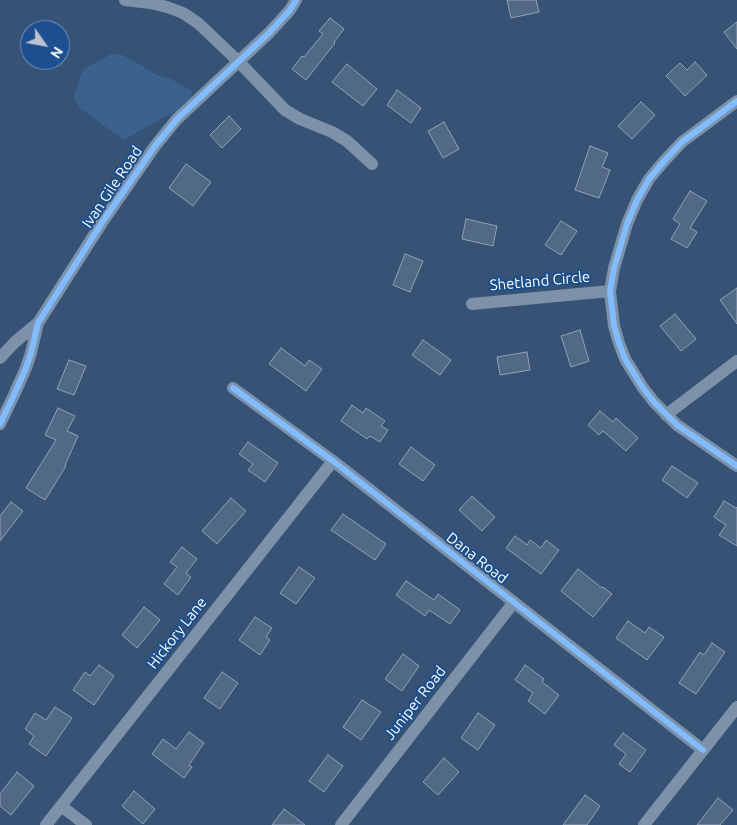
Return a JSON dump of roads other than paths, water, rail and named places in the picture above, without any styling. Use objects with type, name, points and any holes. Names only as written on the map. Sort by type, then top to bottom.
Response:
[{"type":"street","points":[[125,0],[150,3],[183,13],[198,23],[285,110],[347,141],[372,164]]},
{"type":"street","name":"Ivan Gile Road","points":[[0,358],[15,342],[38,323],[103,221],[155,146],[177,119],[269,33],[290,10],[296,0]]},
{"type":"street","points":[[737,101],[682,142],[650,179],[637,200],[627,224],[614,268],[610,291],[614,326],[625,359],[633,373],[649,395],[677,425],[737,466]]},
{"type":"street","name":"Shetland Circle","points":[[472,304],[610,291]]},
{"type":"street","name":"Ivan Gile Road","points":[[0,424],[26,368],[38,323]]},
{"type":"street","points":[[666,415],[737,361]]},
{"type":"street","name":"Dana Road","points":[[233,388],[333,461],[703,750]]},
{"type":"street","name":"Hickory Lane","points":[[46,825],[333,461]]},
{"type":"street","name":"Juniper Road","points":[[342,825],[514,602]]},
{"type":"street","points":[[644,825],[737,707]]},
{"type":"street","points":[[61,806],[86,825]]},
{"type":"water","points":[[111,54],[123,55],[159,76],[171,79],[192,91],[191,97],[177,110],[123,140],[80,108],[73,97],[83,70]]}]
